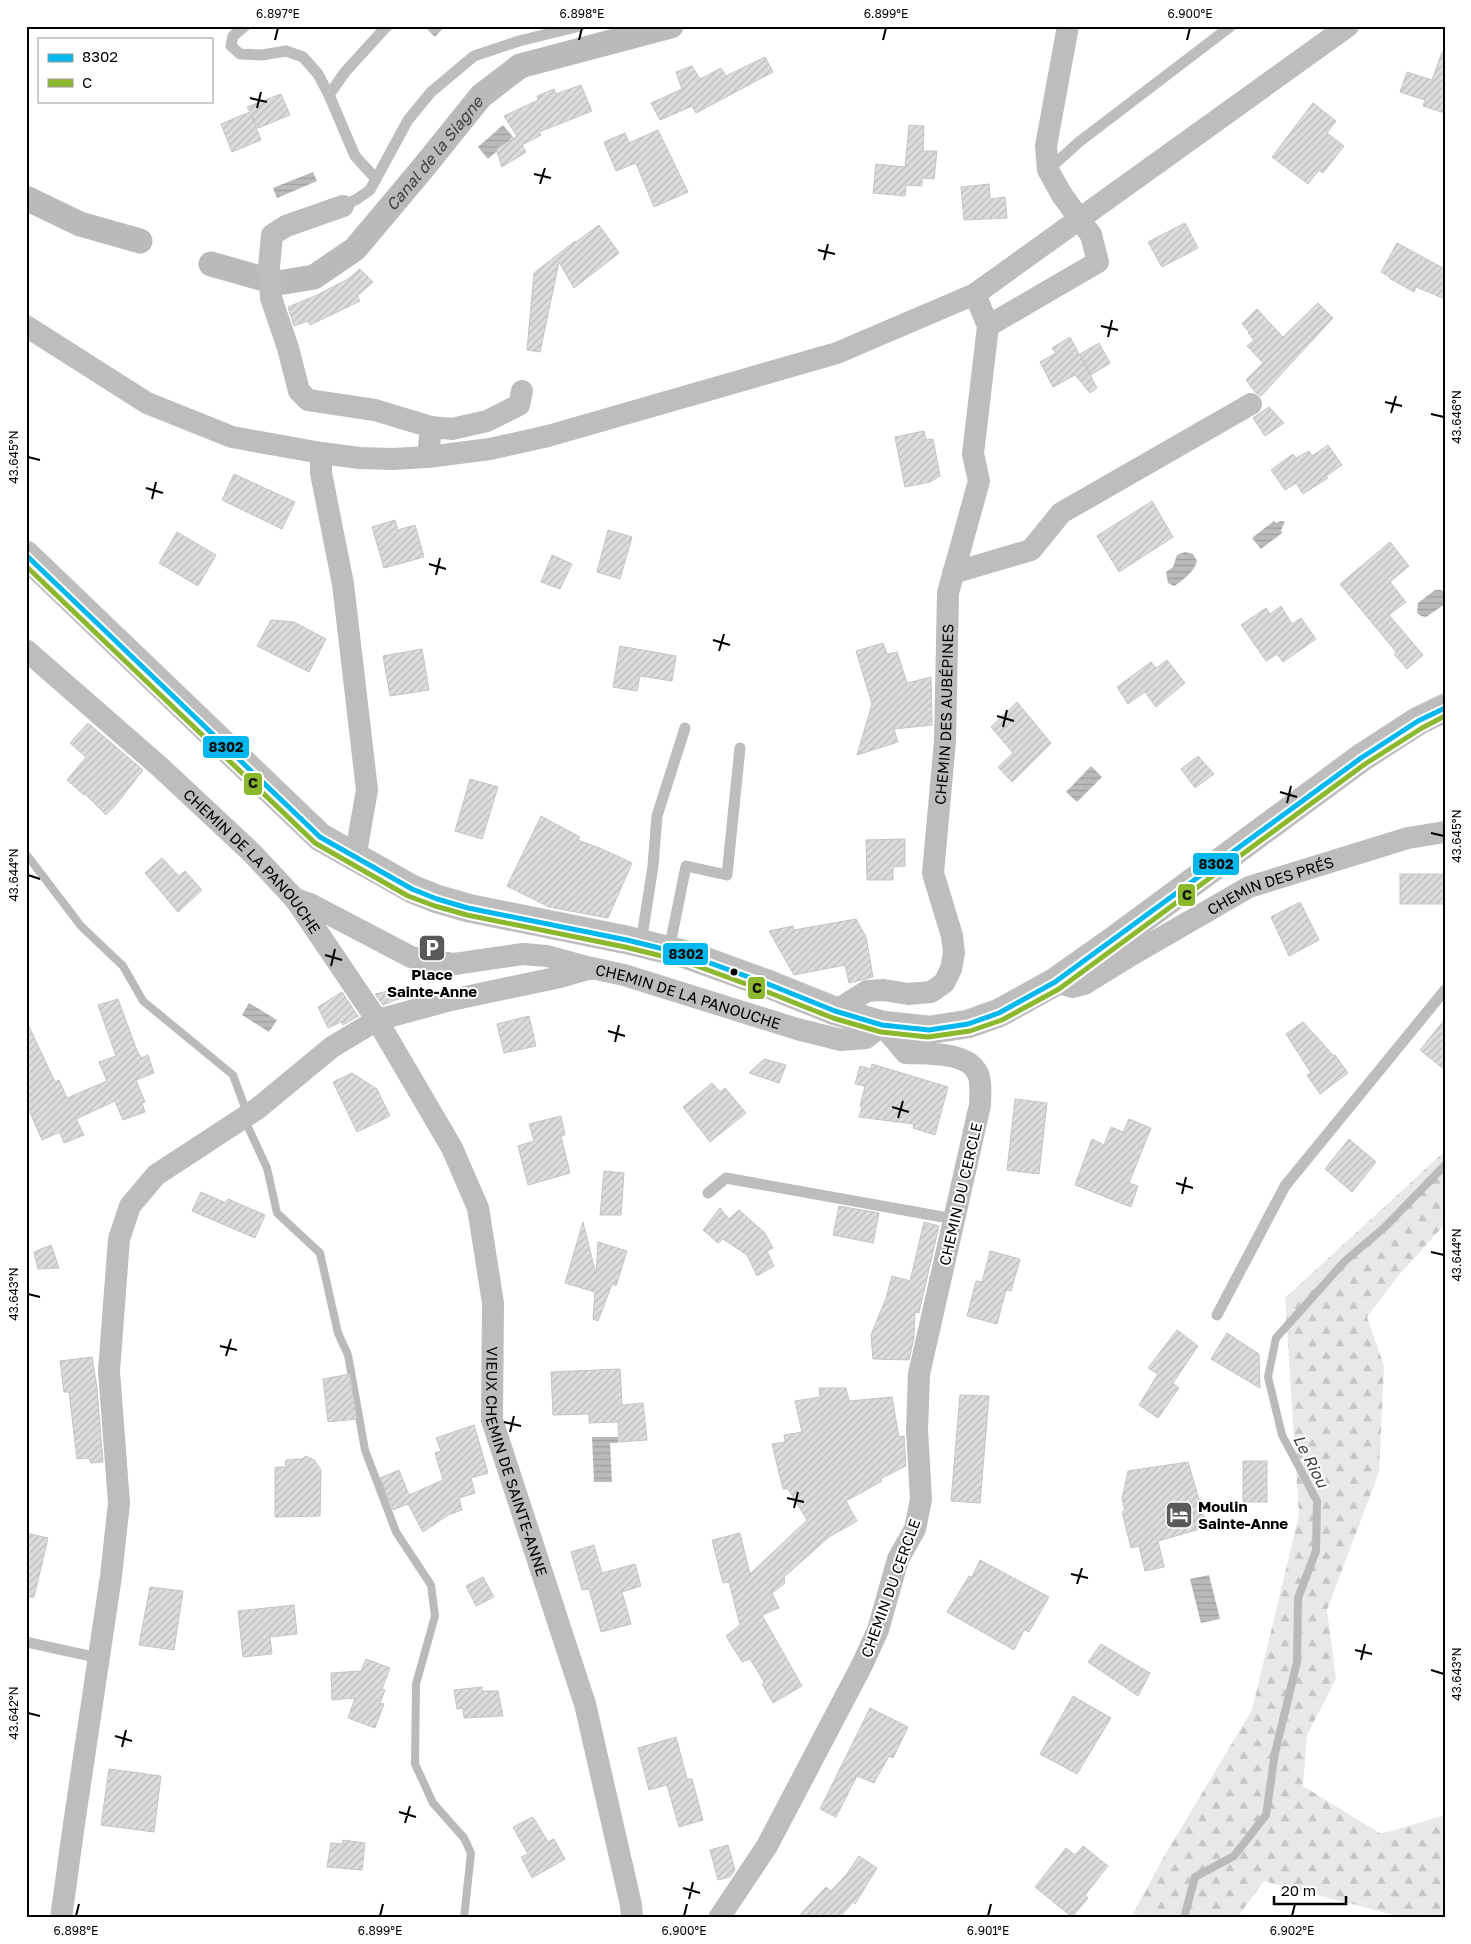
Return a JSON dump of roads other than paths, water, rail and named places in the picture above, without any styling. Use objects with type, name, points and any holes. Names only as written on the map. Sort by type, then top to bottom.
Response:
[{"type":"main road","points":[[26,555],[320,837],[355,858],[412,889],[436,899],[468,908],[641,943],[688,955],[768,984],[835,1012],[882,1025],[930,1030],[968,1024],[999,1013],[1055,982],[1361,758],[1418,721],[1445,708]]},
{"type":"street","points":[[988,326],[1098,262],[1091,235],[1062,195],[1048,170],[1046,146],[1068,26]]},
{"type":"street","points":[[26,326],[147,403],[232,437],[360,458],[428,457],[490,449],[548,436],[837,353],[975,294],[1348,26]]},
{"type":"street","points":[[343,206],[286,226],[272,235],[269,267],[271,298],[288,348],[298,391],[308,400],[375,410],[431,427],[452,429],[487,421],[519,405],[522,391]]},
{"type":"street","name":"CHEMIN DES AUBÉPINES","points":[[835,1012],[867,991],[884,990],[908,994],[931,992],[944,983],[951,969],[954,953],[952,936],[933,873],[945,741],[948,593],[978,481],[973,454],[988,326],[975,294]]},
{"type":"street","points":[[953,572],[1031,550],[1061,513],[1251,404]]},
{"type":"street","points":[[428,457],[431,427]]},
{"type":"street","points":[[321,453],[321,473],[343,584],[367,790],[355,858]]},
{"type":"street","name":"CHEMIN DE LA PANOUCHE","points":[[26,650],[160,767],[252,853],[295,899],[377,1020],[451,1000],[560,977],[592,968],[624,975],[797,1029],[841,1040],[866,1038],[882,1025]]},
{"type":"street","name":"CHEMIN DES PRÉS","points":[[1055,982],[1072,988],[1084,984],[1249,887],[1408,838],[1445,832]]},
{"type":"street","points":[[295,899],[310,904],[411,957],[454,964],[523,954],[547,956],[592,968]]},
{"type":"street","points":[[61,1918],[112,1576],[118,1503],[110,1362],[119,1239],[130,1206],[156,1175],[257,1109],[332,1047],[377,1020]]},
{"type":"street","name":"VIEUX CHEMIN DE SAINTE-ANNE","points":[[377,1020],[452,1148],[478,1208],[493,1303],[492,1420],[585,1704],[631,1905],[632,1918]]},
{"type":"street","name":"CHEMIN DU CERCLE","points":[[719,1918],[767,1846],[862,1665],[878,1630],[898,1559],[915,1530],[921,1500],[918,1430],[919,1374],[980,1105],[978,1074],[971,1064],[952,1056],[906,1053],[882,1025]]},
{"type":"lane","points":[[245,26],[233,36],[231,46],[240,54],[286,51],[303,57],[318,74],[329,94],[355,156],[376,179]]},
{"type":"lane","points":[[329,94],[345,72],[387,26]]},
{"type":"lane","points":[[343,206],[370,190],[408,120],[431,92],[474,56],[519,41],[580,26]]},
{"type":"lane","points":[[1048,170],[1079,142],[1231,26]]},
{"type":"lane","points":[[641,943],[654,866],[657,816],[685,728]]},
{"type":"lane","points":[[669,950],[686,866],[727,875],[740,748]]},
{"type":"lane","points":[[1217,1315],[1285,1186],[1445,990]]},
{"type":"lane","points":[[708,1193],[726,1178],[954,1219]]},
{"type":"lane","points":[[26,1642],[99,1658]]},
{"type":"waterway","name":"Canal de la Siagne","points":[[211,264],[278,283],[314,277],[355,249],[481,96],[520,66],[671,26]]},
{"type":"waterway","name":"Canal de la Siagne","points":[[26,198],[80,224],[140,241]]},
{"type":"waterway","points":[[26,854],[81,926],[123,966],[143,1001],[233,1075],[244,1105]]},
{"type":"waterway","points":[[248,1127],[267,1168],[277,1213],[320,1253],[338,1333],[348,1355],[365,1450],[396,1532],[431,1585],[435,1616],[416,1684],[415,1764],[433,1803],[464,1838],[471,1853],[464,1918]]},
{"type":"waterway","name":"Le Riou","points":[[1184,1918],[1195,1877],[1234,1856],[1266,1815],[1275,1753],[1297,1662],[1298,1598],[1316,1551],[1317,1501],[1282,1435],[1268,1377],[1276,1338],[1345,1261],[1385,1227],[1445,1165]]},
{"type":"place","name":"Place Sainte-Anne","points":[[432,948]]},
{"type":"place","name":"Moulin Sainte-Anne","points":[[1179,1515]]}]
